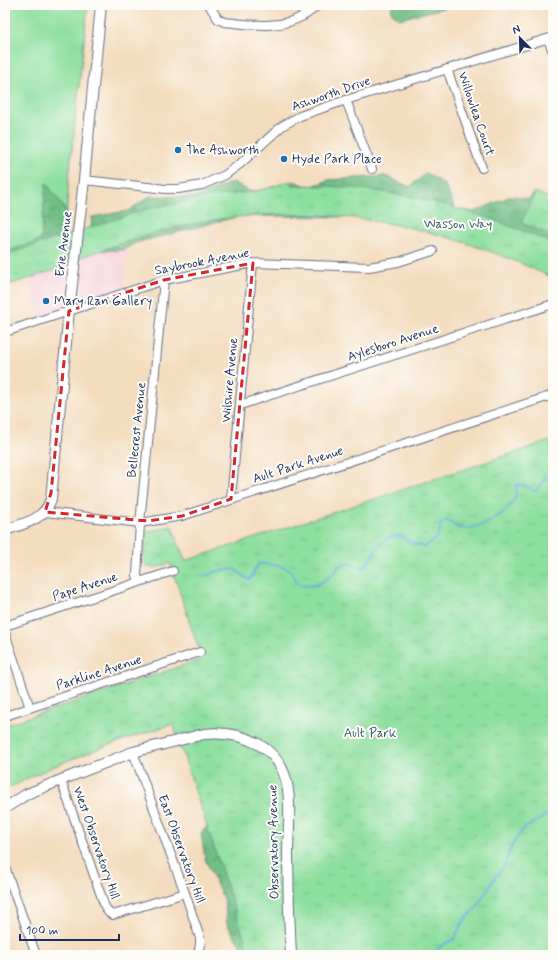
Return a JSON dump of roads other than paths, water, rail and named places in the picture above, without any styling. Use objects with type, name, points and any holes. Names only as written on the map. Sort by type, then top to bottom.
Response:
[{"type":"street","name":"Erie Avenue","points":[[45,512],[49,506],[51,493],[101,5]]},
{"type":"street","points":[[209,5],[218,19],[224,22],[272,26],[290,22],[304,16],[318,5]]},
{"type":"street","name":"Ashworth Drive","points":[[84,180],[166,189],[178,189],[202,185],[225,175],[235,168],[282,126],[292,120],[346,100],[551,38]]},
{"type":"street","points":[[551,38],[553,52]]},
{"type":"street","name":"Willowlea Court","points":[[447,69],[482,168]]},
{"type":"street","points":[[346,100],[372,169]]},
{"type":"street","name":"Saybrook Avenue","points":[[5,332],[164,280],[253,263],[369,267],[398,262],[433,251]]},
{"type":"street","name":"Wilshire Avenue","points":[[231,499],[253,263]]},
{"type":"street","name":"Bellecrest Avenue","points":[[139,582],[137,575],[140,523],[164,280]]},
{"type":"street","name":"Aylesboro Avenue","points":[[240,405],[553,304]]},
{"type":"street","name":"Ault Park Avenue","points":[[45,512],[140,523],[182,516],[553,395]]},
{"type":"street","points":[[5,530],[31,522],[45,512]]},
{"type":"street","name":"Pape Avenue","points":[[5,626],[173,571]]},
{"type":"street","points":[[5,633],[30,708]]},
{"type":"street","name":"Parkline Avenue","points":[[5,716],[200,652]]},
{"type":"street","name":"Observatory Avenue","points":[[5,808],[27,794],[133,752],[204,734],[222,734],[246,739],[258,744],[273,755],[283,770],[289,795],[288,888],[291,955]]},
{"type":"street","name":"East Observatory Hill","points":[[133,752],[200,938],[198,955]]},
{"type":"street","name":"West Observatory Hill","points":[[61,780],[105,907],[109,913],[113,915],[185,893]]},
{"type":"street","points":[[5,867],[36,955]]},
{"type":"waterway","points":[[199,577],[223,570],[233,570],[250,580],[258,564],[265,564],[290,570],[297,582],[302,585],[314,585],[327,579],[339,566],[348,563],[363,568],[383,541],[388,538],[395,536],[402,537],[410,542],[424,547],[436,538],[441,524],[446,520],[460,528],[475,527],[492,520],[512,504],[516,495],[516,485],[526,486],[535,491],[546,478],[553,477]]},
{"type":"waterway","points":[[431,955],[444,944],[454,939],[465,919],[476,908],[504,866],[515,840],[523,829],[553,812]]},
{"type":"place","name":"The Ashworth","points":[[178,150]]},
{"type":"place","name":"Hyde Park Place","points":[[284,159]]},
{"type":"place","name":"Mary Ran Gallery","points":[[46,301]]},
{"type":"park label","name":"Wasson Way","points":[[458,224]]},
{"type":"park label","name":"Ault Park","points":[[370,733]]}]
